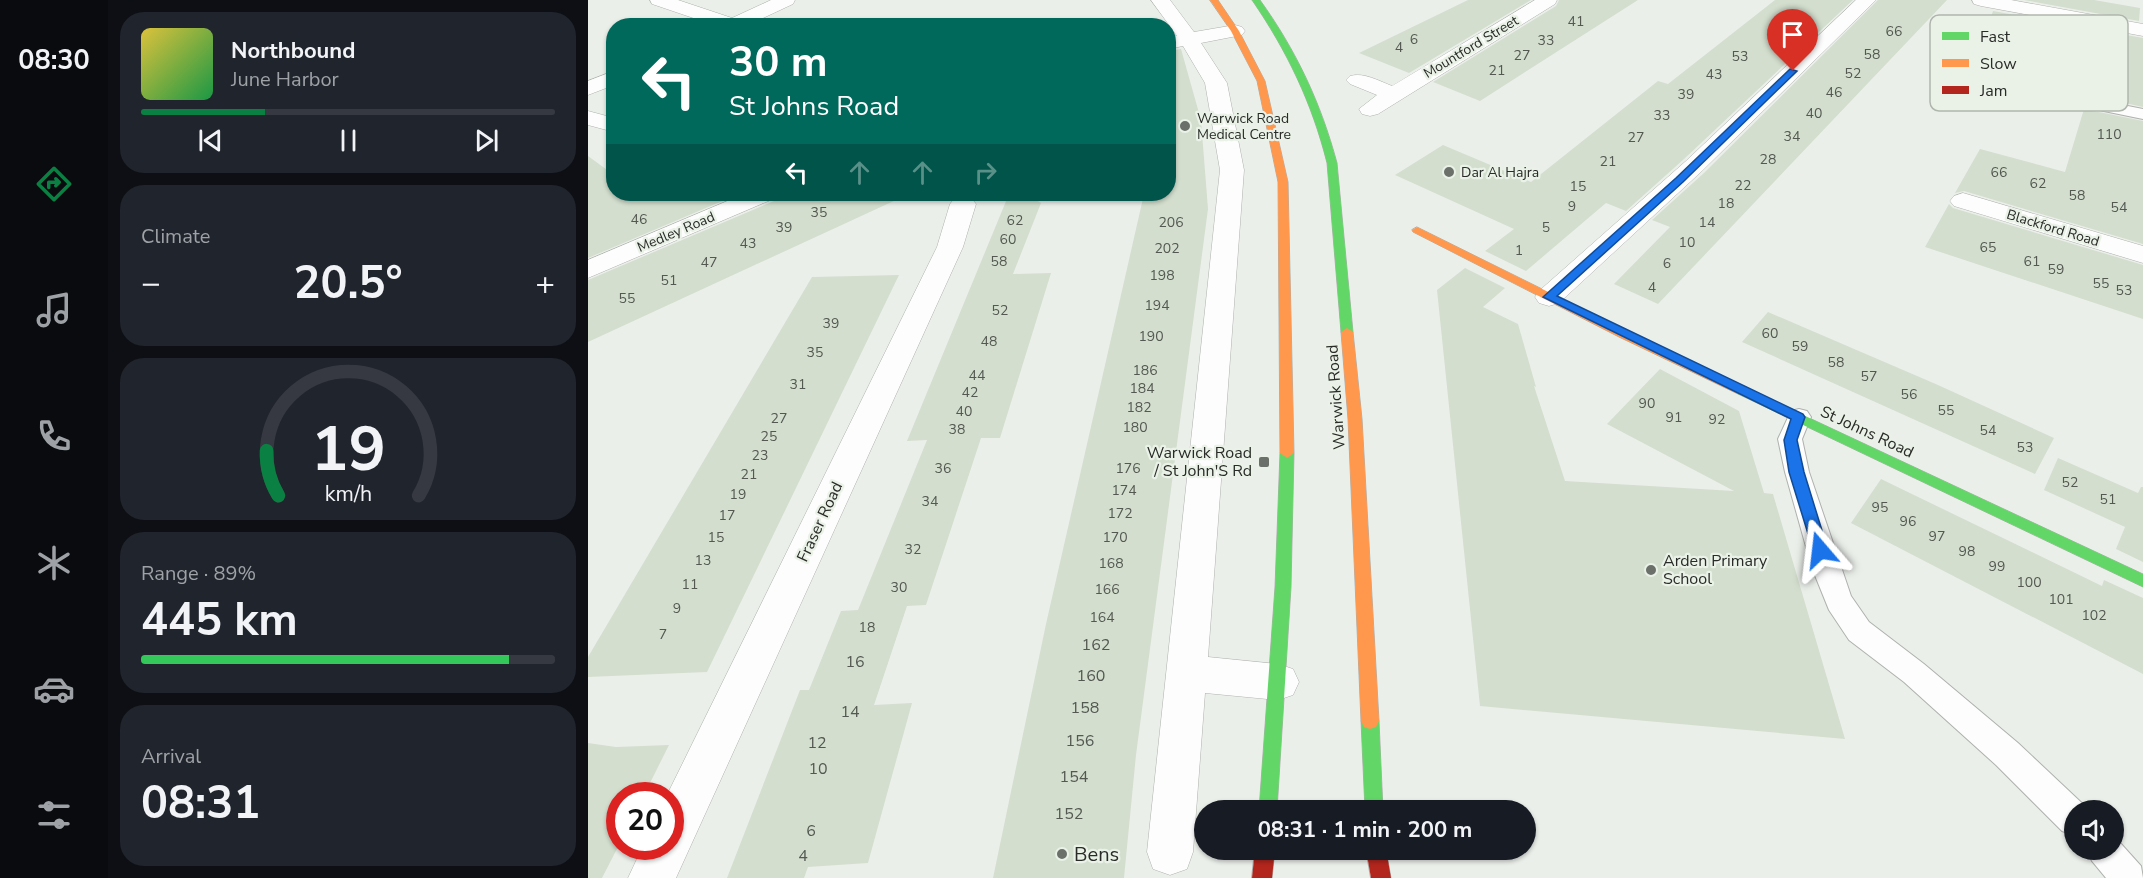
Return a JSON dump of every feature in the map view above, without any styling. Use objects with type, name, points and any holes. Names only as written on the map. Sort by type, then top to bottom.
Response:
[{"type":"main road","points":[[1214,0],[1235,31],[1261,81],[1282,182],[1287,501],[1278,682],[1269,800]]},
{"type":"main road","name":"Warwick Road","points":[[1256,0],[1272,21],[1305,80],[1327,136],[1332,163],[1355,419],[1374,800]]},
{"type":"main road","name":"St Johns Road","points":[[1417,230],[1549,297],[2143,581]]},
{"type":"main road","points":[[1262,878],[1264,860]]},
{"type":"main road","points":[[1378,860],[1381,878]]},
{"type":"street","points":[[659,0],[710,18]]},
{"type":"street","points":[[746,18],[786,0]]},
{"type":"street","points":[[1160,0],[1168,18]]},
{"type":"street","points":[[1513,0],[1542,3]]},
{"type":"street","points":[[1549,297],[1694,166],[1867,0]]},
{"type":"street","points":[[1982,0],[2062,15]]},
{"type":"street","name":"Mountford Street","points":[[1370,109],[1542,3]]},
{"type":"street","points":[[2128,27],[2143,30]]},
{"type":"street","points":[[1179,41],[1235,31]]},
{"type":"street","points":[[1170,852],[1232,170],[1216,82],[1179,41]]},
{"type":"street","points":[[1357,80],[1394,94]]},
{"type":"street","points":[[588,89],[606,81]]},
{"type":"street","points":[[588,118],[606,123]]},
{"type":"street","name":"Medley Road","points":[[588,270],[748,201]]},
{"type":"street","name":"Blackford Road","points":[[1964,201],[2143,255]]},
{"type":"street","name":"Fraser Road","points":[[684,808],[950,247],[963,204]]},
{"type":"street","points":[[1186,673],[1278,682]]},
{"type":"street","points":[[652,878],[660,860]]},
{"type":"lane","points":[[2128,111],[2143,114]]},
{"type":"lane","points":[[1799,417],[1790,440],[1797,472],[1826,568],[1839,602],[1859,631],[1914,673],[2007,754],[2064,809]]},
{"type":"lane","points":[[2113,860],[2129,878]]},
{"type":"building","points":[[1468,0],[1531,0],[1409,73],[1359,53]]},
{"type":"building","points":[[1559,0],[1638,0],[1480,101],[1433,82],[1556,6]]},
{"type":"building","points":[[1775,0],[1853,0],[1626,211],[1606,203],[1526,271],[1485,251],[1514,229],[1395,175],[1443,145],[1531,182],[1658,81],[1668,84]]},
{"type":"building","points":[[1878,0],[1947,0],[1933,15],[1930,15],[1930,18],[1658,304],[1614,284],[1670,227],[1652,220],[1704,173]]},
{"type":"building","points":[[2024,0],[2094,0],[2140,8],[2139,21],[2128,19],[2128,15],[2106,15]]},
{"type":"building","points":[[1993,11],[2015,15],[1992,15]]},
{"type":"building","points":[[2128,35],[2143,38],[2143,107],[2128,104]]},
{"type":"building","points":[[1181,49],[1201,120],[1208,209],[1136,755],[1124,878],[993,878],[1046,624],[1142,201],[1176,201],[1176,50]]},
{"type":"building","points":[[2083,111],[2143,121],[2143,244],[1964,191],[1955,193],[1980,149],[2065,172]]},
{"type":"building","points":[[588,156],[606,169],[606,201],[722,201],[588,258]]},
{"type":"building","points":[[774,201],[894,201],[588,342],[588,280]]},
{"type":"building","points":[[1006,201],[1038,201],[1041,203],[1013,274],[1051,273],[1000,438],[981,438],[926,605],[907,606],[874,705],[912,703],[868,863],[808,867],[804,878],[727,878],[800,690],[809,690],[841,611],[858,610],[927,440],[907,441]]},
{"type":"building","points":[[1949,204],[1953,208],[2143,265],[2143,319],[1925,247]]},
{"type":"building","points":[[1465,268],[1505,288],[1483,307],[1518,324],[1536,387],[1534,386],[1565,481],[1734,491],[1607,424],[1660,369],[1739,411],[1764,493],[1773,494],[1845,739],[1480,706],[1437,290]]},
{"type":"building","points":[[899,275],[707,672],[588,677],[588,657],[812,277]]},
{"type":"building","points":[[1768,312],[2054,438],[2035,474],[1742,342]]},
{"type":"building","points":[[2058,458],[2138,493],[2143,487],[2143,562],[2116,549],[2125,527],[2044,490]]},
{"type":"building","points":[[1881,479],[2102,586],[2104,580],[2143,598],[2143,674],[1851,523]]},
{"type":"building","points":[[588,743],[616,747],[669,745],[650,782],[606,782],[606,860],[611,860],[602,878],[588,878]]},
{"type":"traffic: fast","points":[[1256,0],[1282,38],[1303,77],[1326,141],[1332,163],[1347,332]]},
{"type":"traffic: fast","points":[[1743,391],[2143,581]]},
{"type":"traffic: fast","points":[[1269,800],[1283,587],[1287,453]]},
{"type":"traffic: fast","points":[[1370,721],[1374,800]]},
{"type":"traffic: slow","points":[[1214,0],[1235,31],[1261,81],[1283,182],[1287,453]]},
{"type":"traffic: slow","points":[[1417,230],[1623,334],[1743,391]]},
{"type":"traffic: slow","points":[[1347,332],[1355,419],[1370,721]]},
{"type":"traffic: jam","points":[[1262,878],[1264,860]]},
{"type":"traffic: jam","points":[[1378,860],[1381,878]]},
{"type":"place","name":"Warwick Road Medical Centre","points":[[1185,126]]},
{"type":"place","name":"Dar Al Hajra","points":[[1449,172]]},
{"type":"place","name":"Warwick Road / St John'S Rd","points":[[1264,462]]},
{"type":"place","name":"Arden Primary School","points":[[1651,570]]},
{"type":"place","name":"Bens","points":[[1062,854]]},
{"type":"route","points":[[1793,71],[1679,180],[1549,297],[1799,417],[1790,440],[1820,550]]}]
